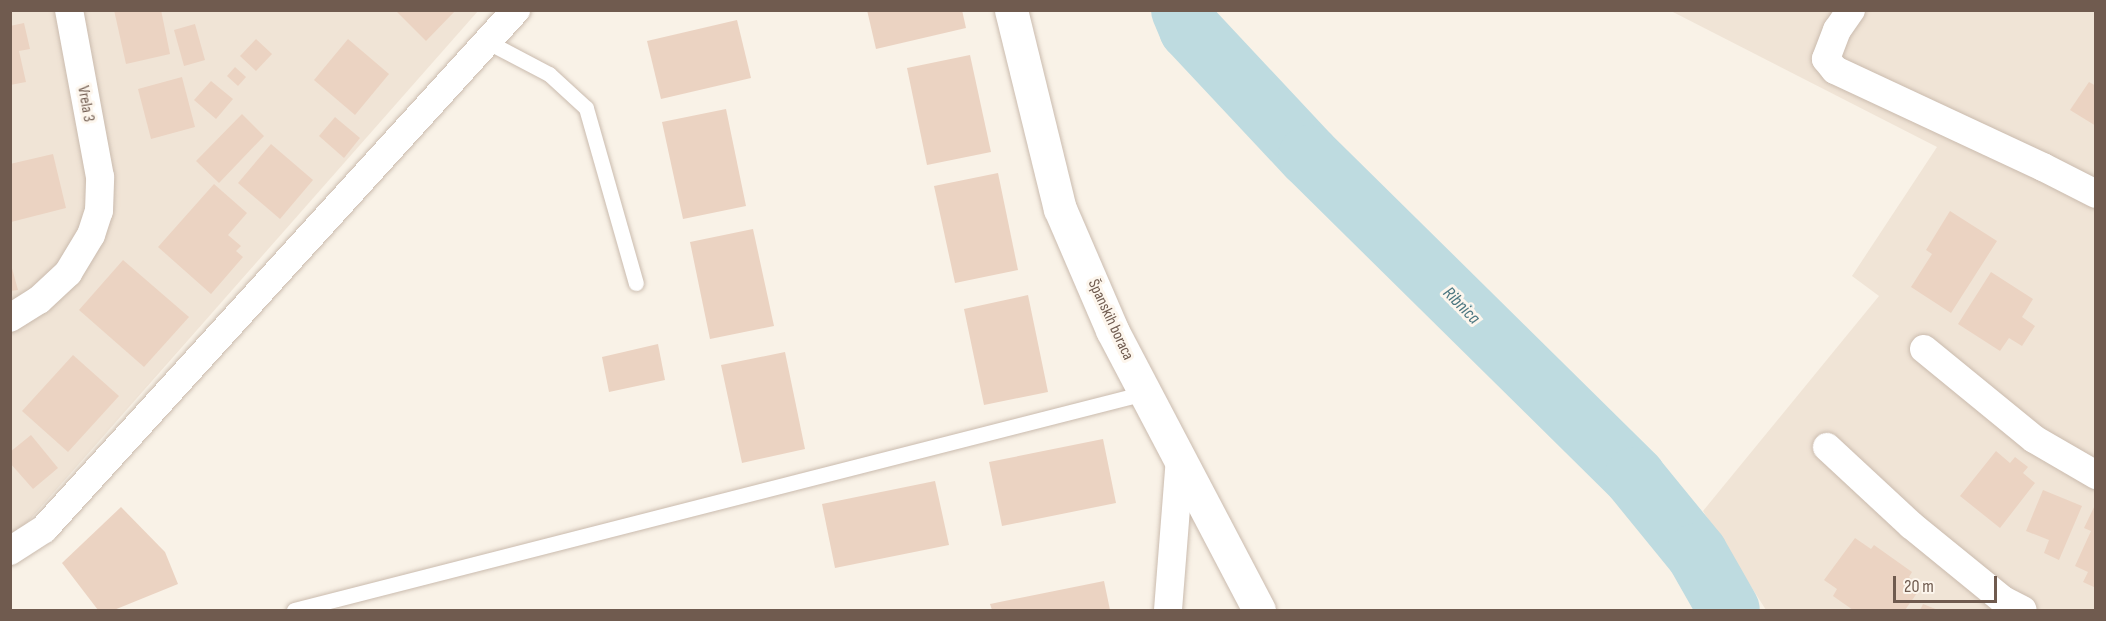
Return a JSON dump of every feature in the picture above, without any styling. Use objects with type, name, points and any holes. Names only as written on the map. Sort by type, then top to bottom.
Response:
[{"type":"main road","name":"Španskih boraca","points":[[1011,10],[1060,209],[1112,330],[1259,610]]},
{"type":"street","name":"Vrela 3","points":[[10,318],[39,300],[69,273],[92,235],[101,197],[100,177],[69,10]]},
{"type":"street","points":[[10,551],[44,529],[516,10]]},
{"type":"street","points":[[1851,10],[1837,30],[1826,59],[1835,70],[2096,194]]},
{"type":"street","points":[[1924,349],[2034,439],[2096,475]]},
{"type":"street","points":[[1827,447],[1911,525],[2003,600],[2023,610]]},
{"type":"street","points":[[1168,610],[1180,459]]},
{"type":"lane","points":[[488,42],[549,74],[586,108],[636,283]]},
{"type":"lane","points":[[294,610],[1145,393]]},
{"type":"shaded area","points":[[11,11],[478,11],[11,541]]},
{"type":"shaded area","points":[[1671,11],[2095,11],[2095,610],[1766,610],[1703,511],[1879,296],[1852,276],[1937,147]]},
{"type":"building","points":[[114,10],[161,10],[170,54],[126,64]]},
{"type":"building","points":[[395,10],[456,10],[426,41]]},
{"type":"building","points":[[867,10],[962,10],[966,28],[876,49]]},
{"type":"building","points":[[737,20],[751,78],[661,99],[647,41]]},
{"type":"building","points":[[24,23],[30,49],[19,51],[26,82],[10,85],[10,26]]},
{"type":"building","points":[[195,24],[205,60],[184,66],[174,30]]},
{"type":"building","points":[[256,39],[272,54],[256,71],[240,56]]},
{"type":"building","points":[[348,39],[389,74],[355,115],[314,80]]},
{"type":"building","points":[[970,55],[991,152],[927,165],[907,68]]},
{"type":"building","points":[[235,67],[246,77],[238,86],[227,76]]},
{"type":"building","points":[[182,77],[195,127],[151,139],[138,89]]},
{"type":"building","points":[[211,81],[233,99],[216,119],[194,100]]},
{"type":"building","points":[[2089,82],[2096,86],[2096,126],[2070,110]]},
{"type":"building","points":[[726,109],[746,206],[683,219],[662,122]]},
{"type":"building","points":[[242,114],[264,136],[219,183],[196,161]]},
{"type":"building","points":[[335,117],[360,138],[344,158],[319,136]]},
{"type":"building","points":[[271,144],[313,180],[280,219],[238,183]]},
{"type":"building","points":[[53,154],[66,208],[11,222],[10,164]]},
{"type":"building","points":[[998,173],[1018,270],[955,283],[934,186]]},
{"type":"building","points":[[214,184],[247,213],[228,235],[241,246],[236,251],[243,257],[211,294],[158,247]]},
{"type":"building","points":[[1950,211],[1997,241],[1951,313],[1911,287],[1932,254],[1926,250]]},
{"type":"building","points":[[753,229],[774,326],[710,339],[690,242]]},
{"type":"building","points":[[123,260],[189,317],[144,367],[79,310]]},
{"type":"building","points":[[10,261],[18,290],[10,291]]},
{"type":"building","points":[[1991,272],[2033,299],[2022,317],[2035,326],[2022,346],[2009,338],[2000,351],[1958,324]]},
{"type":"building","points":[[1028,295],[1048,392],[984,405],[964,309]]},
{"type":"building","points":[[658,344],[665,380],[609,392],[602,357]]},
{"type":"building","points":[[785,352],[805,449],[742,463],[721,365]]},
{"type":"building","points":[[73,355],[119,396],[68,452],[22,411]]},
{"type":"building","points":[[31,435],[58,468],[33,489],[10,463],[10,452]]},
{"type":"building","points":[[1103,439],[1116,503],[1002,526],[989,462]]},
{"type":"building","points":[[1996,451],[2010,463],[2015,457],[2028,467],[2023,473],[2035,483],[2000,528],[1960,496]]},
{"type":"building","points":[[935,481],[949,545],[835,568],[822,504]]},
{"type":"building","points":[[2043,490],[2082,506],[2059,560],[2044,553],[2049,540],[2026,531]]},
{"type":"building","points":[[2096,503],[2096,588],[2083,582],[2088,572],[2075,566],[2091,531],[2084,528]]},
{"type":"building","points":[[121,507],[165,552],[178,584],[114,610],[98,610],[62,563]]},
{"type":"building","points":[[1855,538],[1871,549],[1874,545],[1912,572],[1909,577],[1922,586],[1905,610],[1853,610],[1833,596],[1837,589],[1824,580]]},
{"type":"building","points":[[1104,581],[1110,610],[992,610],[990,604]]},
{"type":"building","points":[[1923,604],[1938,610],[1920,610]]},
{"type":"waterway","name":"Ribnica","points":[[1182,10],[1190,29],[1309,156],[1635,478],[1697,554],[1729,610]]}]
